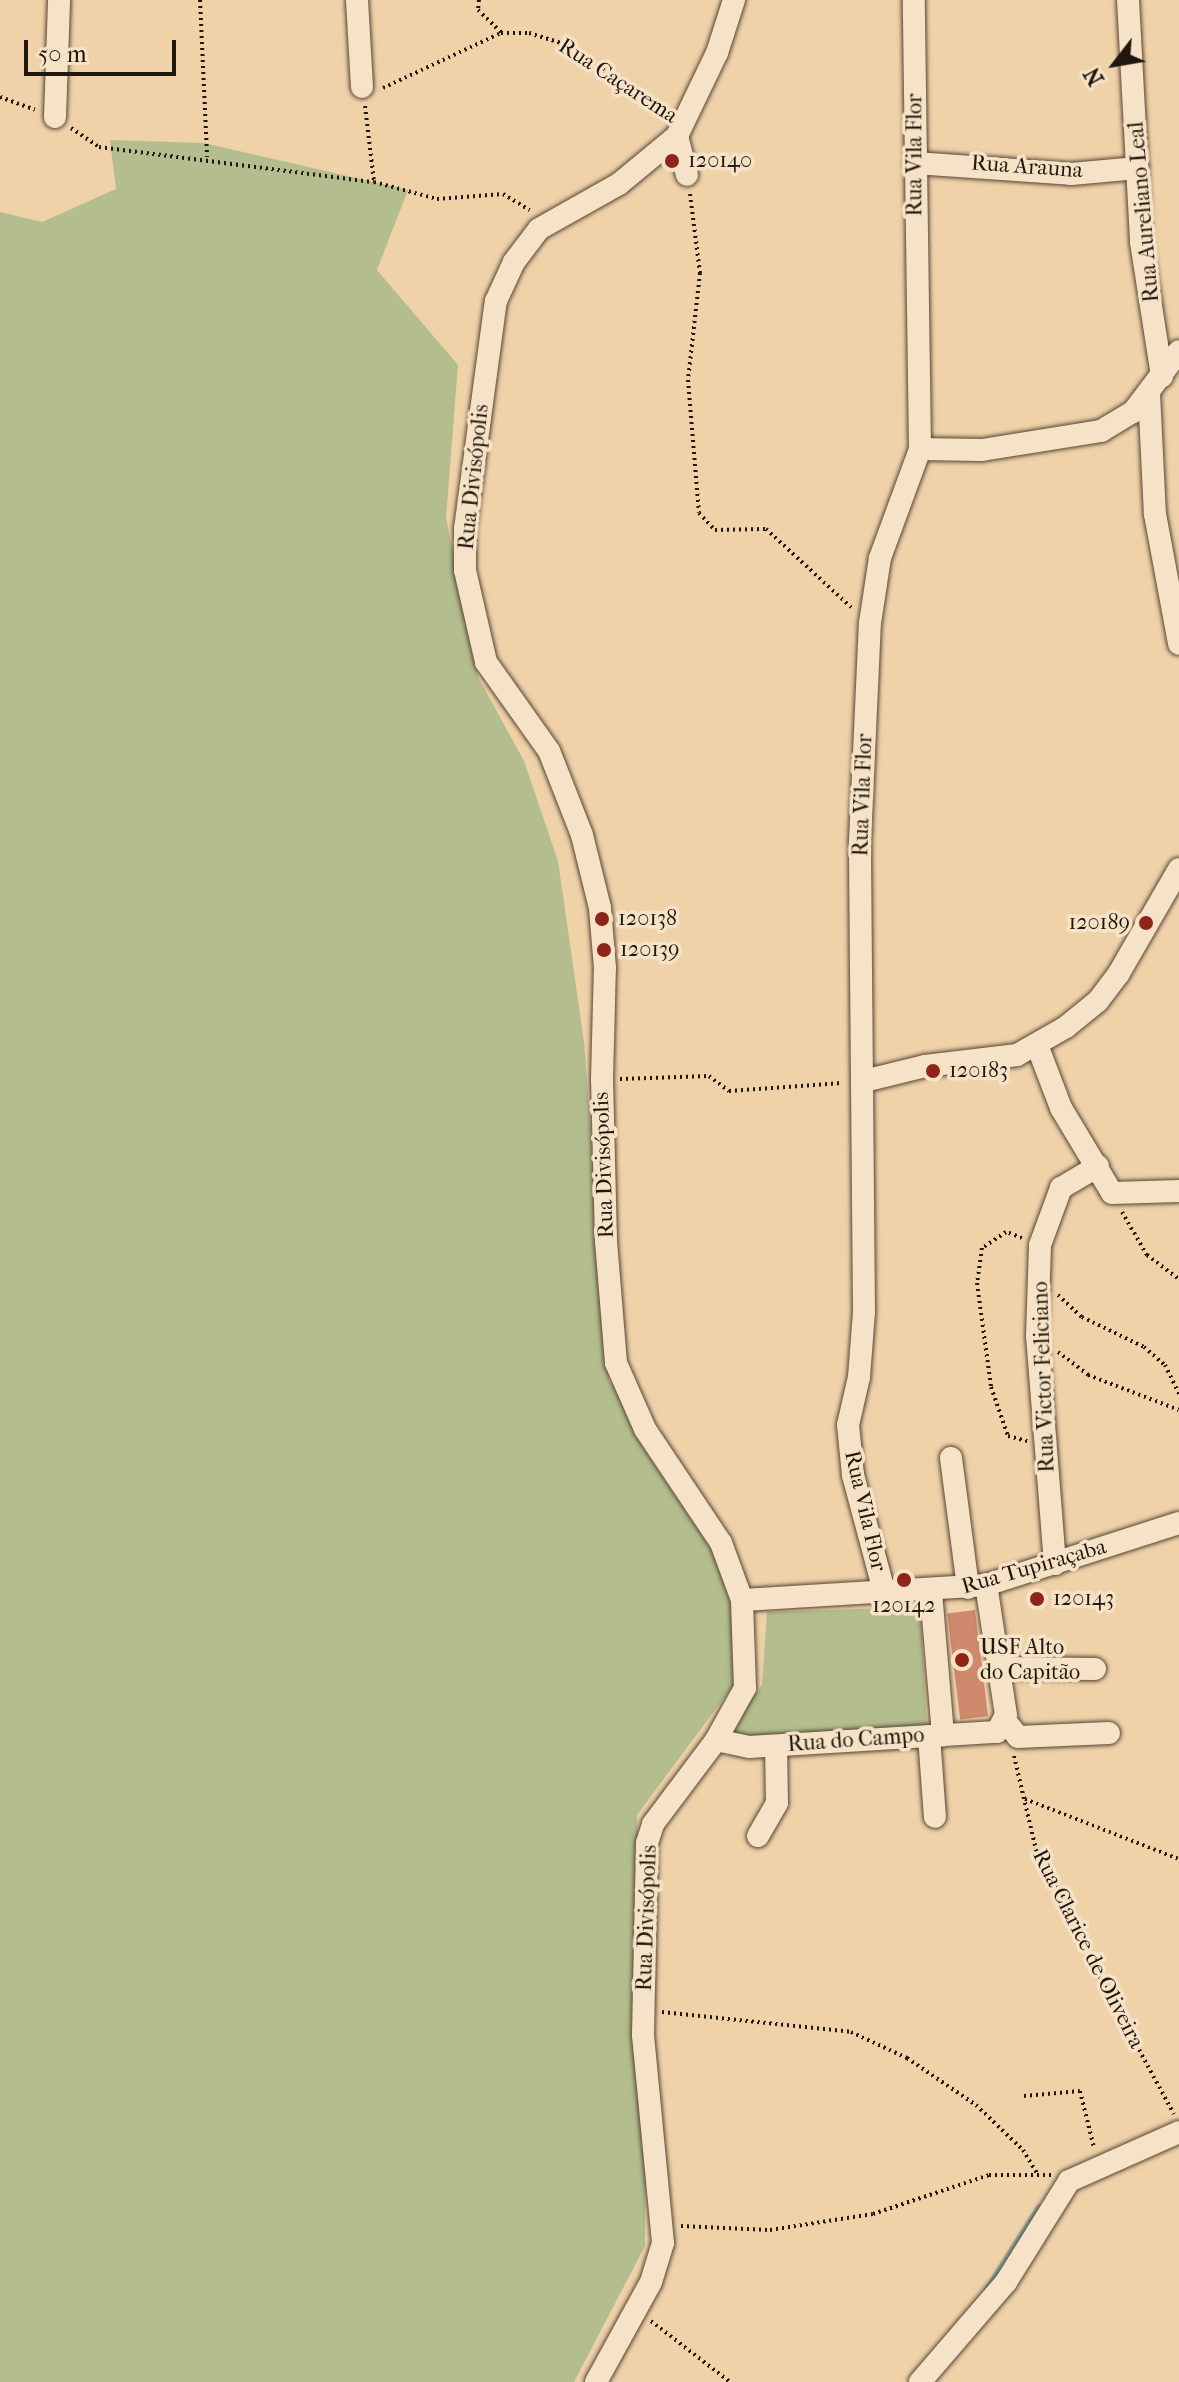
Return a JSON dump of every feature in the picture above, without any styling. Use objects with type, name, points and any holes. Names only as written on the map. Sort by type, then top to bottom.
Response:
[{"type":"street","points":[[55,117],[59,0]]},
{"type":"street","points":[[357,0],[362,87]]},
{"type":"street","name":"Rua Divisópolis","points":[[596,2382],[651,2282],[663,2243],[649,2124],[643,2010],[647,1843],[653,1824],[716,1740],[745,1688],[742,1600],[721,1543],[645,1429],[616,1363],[602,1079],[605,968],[600,908],[582,835],[549,751],[486,662],[465,570],[496,301],[527,241],[550,222],[619,184],[681,131],[734,0]]},
{"type":"street","name":"Rua Vila Flor","points":[[884,1591],[849,1457],[848,1425],[859,1377],[864,1312],[860,841],[870,623],[880,558],[920,449],[914,0]]},
{"type":"street","name":"Rua Aureliano Leal","points":[[1128,0],[1141,242],[1155,384],[1155,514],[1179,644]]},
{"type":"street","points":[[681,131],[687,175]]},
{"type":"street","name":"Rua Arauna","points":[[915,163],[1071,174],[1138,168]]},
{"type":"street","points":[[920,449],[982,450],[1101,431],[1133,412],[1179,351]]},
{"type":"street","points":[[864,1081],[925,1066],[1001,1058],[1037,1045],[1098,1001],[1179,869]]},
{"type":"street","points":[[1037,1045],[1061,1108],[1112,1193],[1179,1191]]},
{"type":"street","name":"Rua Victor Feliciano","points":[[1055,1564],[1037,1336],[1040,1245],[1061,1188],[1098,1166]]},
{"type":"street","points":[[951,1458],[977,1586],[1002,1668],[1002,1727],[1018,1737],[1109,1733]]},
{"type":"street","name":"Rua Tupiraçaba","points":[[742,1600],[884,1591],[931,1592],[977,1586],[1179,1523]]},
{"type":"street","points":[[931,1592],[936,1735],[935,1817]]},
{"type":"street","points":[[1002,1668],[1095,1669]]},
{"type":"street","name":"Rua do Campo","points":[[716,1740],[749,1747],[776,1746],[936,1735],[1002,1727]]},
{"type":"street","points":[[758,1836],[777,1803],[776,1746]]},
{"type":"street","points":[[920,2382],[1006,2282],[1069,2181],[1099,2165],[1179,2132]]},
{"type":"path","points":[[200,0],[207,157]]},
{"type":"path","points":[[374,182],[362,87],[389,87],[501,33],[478,10],[479,0]]},
{"type":"path","name":"Rua Caçarema","points":[[501,33],[529,33],[574,47],[681,131]]},
{"type":"path","points":[[0,97],[55,117],[99,147],[207,157],[374,182],[437,199],[503,194],[550,222]]},
{"type":"path","points":[[687,175],[700,273],[688,380],[699,513],[715,530],[766,529],[870,623]]},
{"type":"path","points":[[602,1079],[709,1076],[729,1091],[864,1081]]},
{"type":"path","points":[[1112,1193],[1147,1255],[1179,1279]]},
{"type":"path","points":[[1040,1245],[1006,1232],[982,1248],[977,1283],[991,1387],[1008,1436],[1045,1446]]},
{"type":"path","points":[[1039,1269],[1082,1317],[1144,1347],[1165,1365],[1179,1394]]},
{"type":"path","points":[[1037,1336],[1088,1375],[1179,1410]]},
{"type":"path","name":"Rua Clarice de Oliveira","points":[[1002,1727],[1037,1854],[1071,1909],[1099,1976],[1179,2122]]},
{"type":"path","points":[[1024,1799],[1179,1859]]},
{"type":"path","points":[[643,2010],[851,2032],[907,2058],[976,2105],[1023,2150],[1037,2173]]},
{"type":"path","points":[[1024,2096],[1080,2091],[1099,2165]]},
{"type":"path","points":[[662,2226],[770,2230],[873,2214],[989,2175],[1037,2173],[1069,2181]]},
{"type":"path","points":[[636,2309],[730,2382]]},
{"type":"green space","points":[[110,140],[204,143],[408,190],[377,270],[458,365],[446,518],[478,677],[524,761],[558,861],[584,1042],[609,1381],[696,1493],[740,1571],[744,1671],[637,1815],[646,2021],[645,2246],[574,2382],[0,2382],[0,212],[42,222],[116,189]]},
{"type":"green space","points":[[920,1607],[927,1728],[755,1742],[729,1731],[762,1685],[767,1612]]},
{"type":"building","name":"USF Alto do Capitão","points":[[975,1610],[988,1716],[960,1720],[947,1613]]},
{"type":"waterway","points":[[987,2289],[1039,2207]]},
{"type":"place","name":"120140","points":[[672,161]]},
{"type":"place","name":"120138","points":[[602,919]]},
{"type":"place","name":"120189","points":[[1146,923]]},
{"type":"place","name":"120139","points":[[604,950]]},
{"type":"place","name":"120183","points":[[933,1071]]},
{"type":"place","name":"120142","points":[[904,1580]]},
{"type":"place","name":"120143","points":[[1037,1599]]},
{"type":"place","name":"USF Alto do Capitão","points":[[962,1660]]}]
